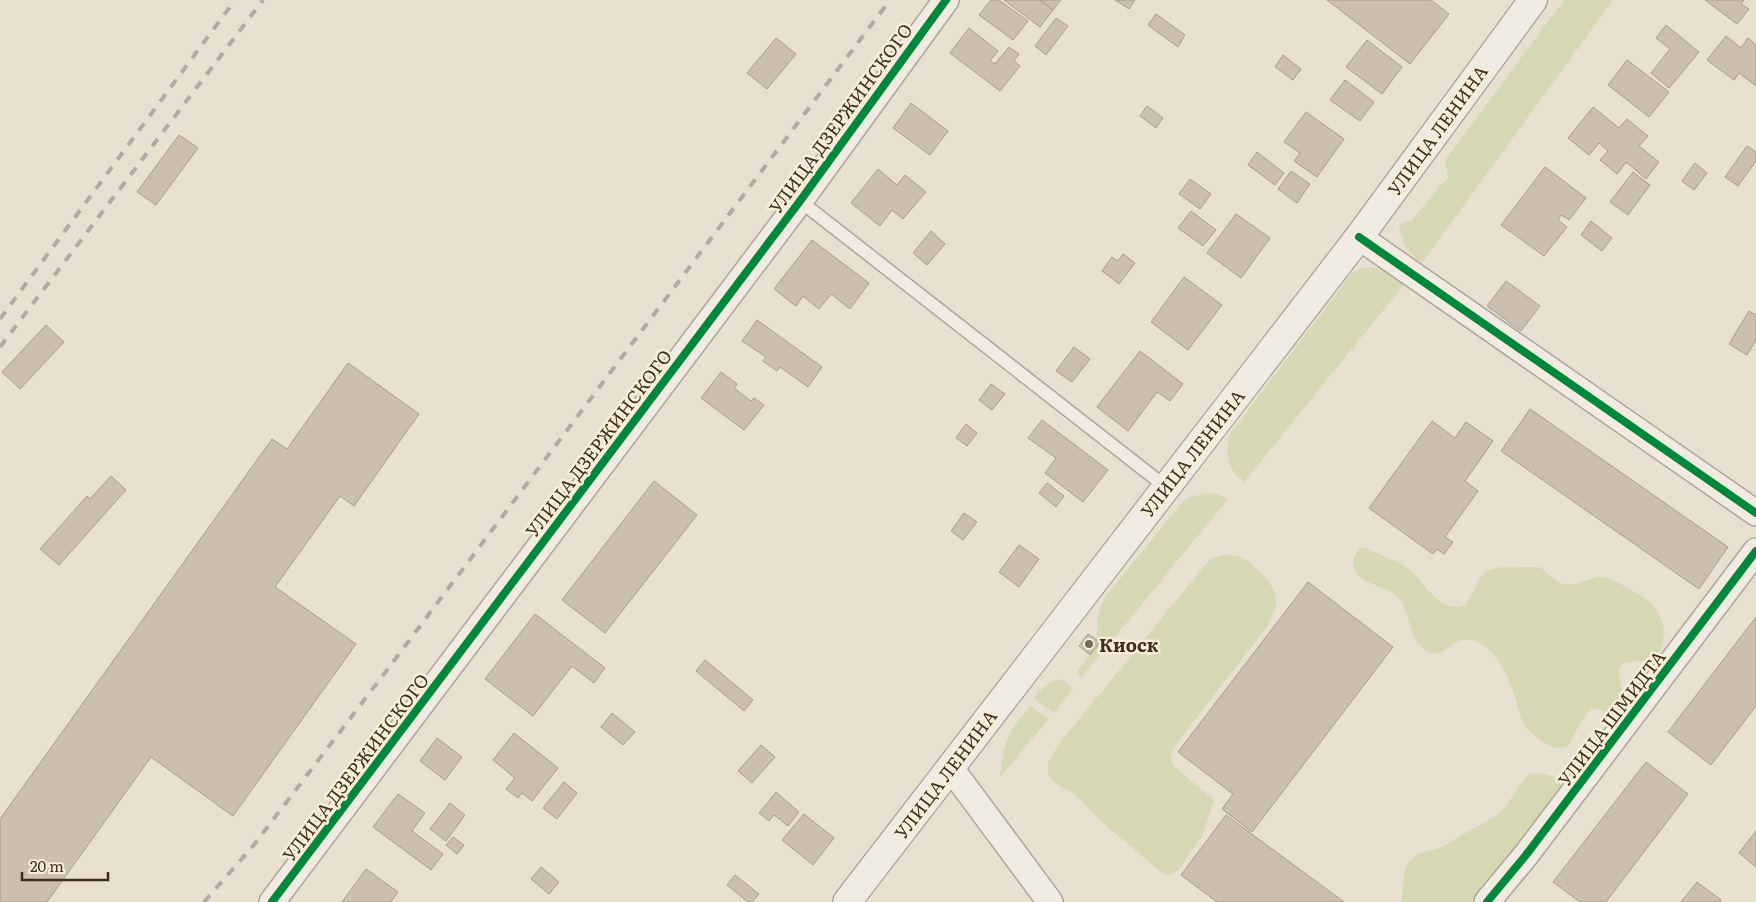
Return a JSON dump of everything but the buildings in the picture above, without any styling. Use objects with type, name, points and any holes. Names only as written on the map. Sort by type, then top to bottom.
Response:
[{"type":"main road","name":"УЛИЦА ЛЕНИНА","points":[[847,902],[1359,237],[1533,0]]},
{"type":"street","name":"УЛИЦА ДЗЕРЖИНСКОГО","points":[[272,902],[800,201],[946,0]]},
{"type":"street","points":[[1359,237],[1756,513]]},
{"type":"street","name":"УЛИЦА ШМИДТА","points":[[1487,902],[1526,855],[1756,551]]},
{"type":"street","points":[[950,767],[1050,902]]},
{"type":"lane","points":[[800,201],[1166,487]]},
{"type":"green space","points":[[1564,0],[1613,0],[1422,263],[1406,248],[1399,227],[1402,222],[1411,221],[1448,177],[1445,160]]},
{"type":"green space","points":[[1370,267],[1389,270],[1407,281],[1244,482],[1234,472],[1229,461],[1227,448],[1230,434],[1352,273]]},
{"type":"green space","points":[[1209,493],[1219,494],[1228,499],[1082,677],[1076,673],[1101,641],[1097,637],[1098,621],[1101,606],[1106,596],[1179,506],[1189,497]]},
{"type":"green space","points":[[1360,548],[1371,550],[1404,566],[1439,600],[1445,604],[1458,607],[1467,602],[1481,577],[1486,572],[1500,567],[1539,567],[1557,581],[1569,585],[1596,577],[1606,578],[1633,591],[1655,608],[1664,628],[1661,649],[1655,658],[1622,665],[1619,678],[1623,701],[1618,711],[1613,715],[1598,709],[1591,709],[1584,717],[1568,746],[1559,748],[1550,746],[1531,732],[1524,724],[1513,690],[1501,664],[1490,650],[1473,641],[1465,640],[1437,654],[1431,653],[1416,641],[1405,608],[1394,594],[1366,581],[1357,573],[1353,560]]},
{"type":"green space","points":[[1222,555],[1238,556],[1254,566],[1273,589],[1276,598],[1275,606],[1269,624],[1173,750],[1171,759],[1175,767],[1214,800],[1203,835],[1180,868],[1173,874],[1167,875],[1162,873],[1102,822],[1075,794],[1050,778],[1048,762],[1059,744],[1205,565],[1212,558]]},
{"type":"green space","points":[[1062,679],[1073,689],[1054,713],[1034,698],[1046,685]]},
{"type":"green space","points":[[1031,706],[1049,719],[1000,777],[1005,746],[1011,731]]},
{"type":"green space","points":[[1531,773],[1546,774],[1554,778],[1558,781],[1562,790],[1483,892],[1471,902],[1401,902],[1405,870],[1413,858],[1418,854],[1440,848],[1497,815]]},
{"type":"railway","points":[[0,319],[235,0]]},
{"type":"railway","points":[[0,347],[263,0]]},
{"type":"railway","points":[[204,902],[253,846],[384,674],[890,0]]},
{"type":"cycle path","points":[[272,902],[800,201],[946,0]]},
{"type":"cycle path","points":[[1359,237],[1756,513]]},
{"type":"cycle path","points":[[1487,902],[1526,855],[1756,551]]},
{"type":"place","name":"Киоск","points":[[1089,644]]}]
